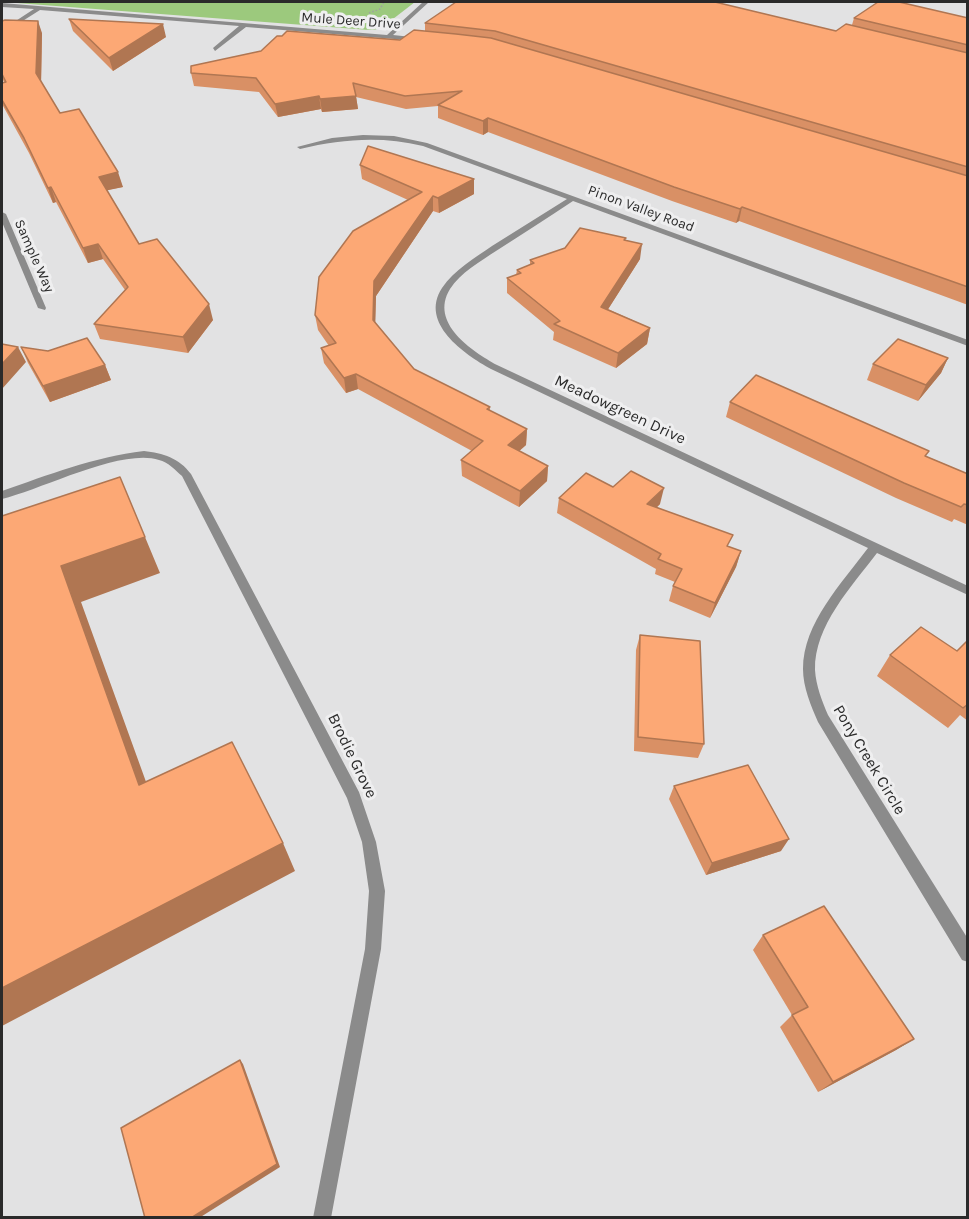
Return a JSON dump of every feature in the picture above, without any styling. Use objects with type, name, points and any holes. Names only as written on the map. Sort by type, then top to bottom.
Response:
[{"type":"street","points":[[389,36],[426,2]]},
{"type":"street","name":"Mule Deer Drive","points":[[2,5],[423,39]]},
{"type":"street","points":[[2,32],[39,8]]},
{"type":"street","points":[[215,49],[243,25]]},
{"type":"street","name":"Pinon Valley Road","points":[[300,147],[336,138],[360,136],[383,135],[406,139],[968,343]]},
{"type":"street","name":"Meadowgreen Drive","points":[[573,198],[472,265],[455,278],[445,290],[441,317],[458,344],[472,356],[494,367],[968,591]]},
{"type":"street","name":"Sample Way","points":[[2,214],[42,308]]},
{"type":"street","name":"Brodie Grove","points":[[2,495],[116,458],[139,454],[160,456],[175,463],[186,474],[354,797],[369,842],[377,891],[373,949],[322,1218]]},
{"type":"street","name":"Pony Creek Circle","points":[[875,547],[826,617],[812,642],[808,667],[812,692],[823,718],[968,954]]},
{"type":"green space","points":[[4,2],[415,2],[380,29],[369,30]]},
{"type":"building","points":[[456,2],[715,2],[836,31],[846,24],[968,53],[968,167],[495,31],[425,23]]},
{"type":"building","points":[[878,2],[899,2],[968,18],[968,45],[854,18]]},
{"type":"building","points":[[69,19],[163,24],[109,58]]},
{"type":"building","points":[[2,21],[38,21],[36,73],[60,113],[79,109],[118,172],[99,177],[139,244],[157,239],[209,304],[183,337],[94,324],[128,287],[98,244],[83,248],[51,187],[48,188],[24,138],[2,100],[2,83],[6,82],[2,74]]},
{"type":"building","points":[[414,30],[491,38],[968,176],[968,287],[742,207],[740,209],[674,187],[488,118],[483,121],[438,105],[462,91],[405,96],[353,83],[356,96],[320,99],[319,96],[275,104],[256,78],[191,73],[191,66],[261,51],[277,36],[282,36],[287,31],[400,40]]},
{"type":"building","points":[[368,146],[474,179],[438,198],[433,196],[374,281],[373,320],[414,369],[490,407],[487,409],[527,429],[508,445],[548,466],[520,491],[461,460],[483,441],[356,374],[344,378],[321,348],[336,343],[315,315],[319,277],[353,231],[422,192],[360,165]]},
{"type":"building","points":[[580,228],[626,238],[624,240],[642,244],[601,307],[650,328],[618,353],[554,324],[560,321],[507,278],[521,273],[517,270],[534,263],[530,260],[565,248]]},
{"type":"building","points":[[87,338],[105,365],[43,386],[21,347],[48,351]]},
{"type":"building","points":[[898,339],[948,358],[926,385],[873,364]]},
{"type":"building","points":[[2,344],[18,347],[2,364]]},
{"type":"building","points":[[756,375],[929,451],[925,456],[968,474],[968,505],[964,504],[961,507],[904,483],[730,402]]},
{"type":"building","points":[[631,471],[664,488],[647,504],[733,535],[727,546],[741,551],[715,603],[673,586],[682,569],[658,559],[661,554],[559,498],[586,473],[613,487]]},
{"type":"building","points":[[120,477],[145,537],[61,566],[139,785],[232,742],[283,843],[2,988],[2,516]]},
{"type":"building","points":[[921,627],[957,651],[968,640],[968,704],[963,708],[890,655]]},
{"type":"building","points":[[640,635],[700,641],[704,744],[638,737]]},
{"type":"building","points":[[748,765],[789,839],[712,863],[674,786]]},
{"type":"building","points":[[824,906],[914,1039],[833,1082],[792,1015],[808,1007],[763,935]]},
{"type":"building","points":[[240,1060],[277,1164],[191,1218],[145,1218],[121,1128]]}]
